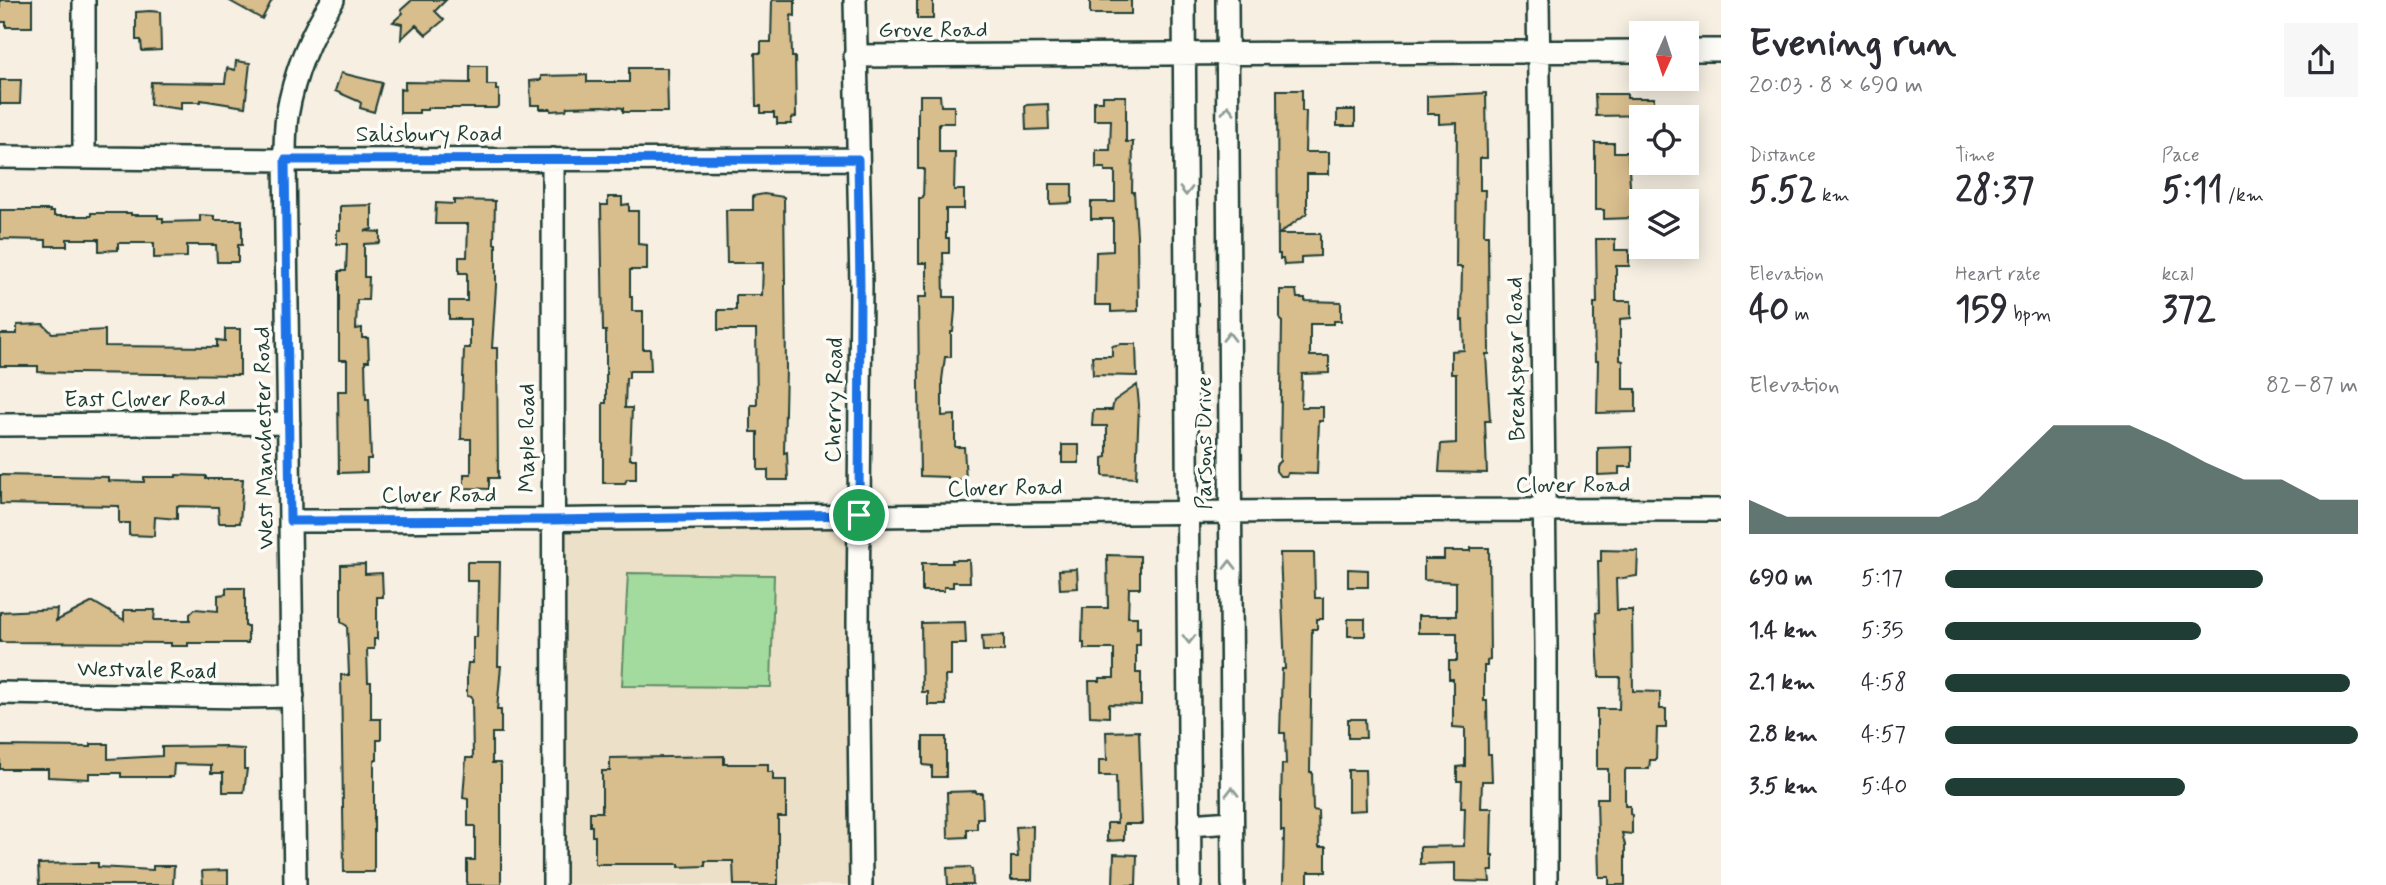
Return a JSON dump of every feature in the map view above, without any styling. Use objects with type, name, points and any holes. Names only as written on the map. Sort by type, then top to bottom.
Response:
[{"type":"street","points":[[84,0],[84,158]]},
{"type":"street","name":"West Manchester Road","points":[[295,885],[285,160],[287,118],[299,68],[333,0]]},
{"type":"street","name":"Cherry Road","points":[[855,0],[860,285],[861,885]]},
{"type":"street","name":"Parsons Drive","points":[[1184,0],[1190,885]]},
{"type":"street","name":"Parsons Drive","points":[[1227,0],[1233,885]]},
{"type":"street","name":"Breakspear Road","points":[[1538,0],[1546,885]]},
{"type":"street","points":[[1699,50],[1721,50]]},
{"type":"street","name":"Grove Road","points":[[856,56],[1629,51]]},
{"type":"street","name":"Salisbury Road","points":[[0,157],[285,160],[858,159]]},
{"type":"street","name":"Maple Road","points":[[553,159],[554,885]]},
{"type":"street","name":"East Clover Road","points":[[0,425],[289,423]]},
{"type":"street","name":"Clover Road","points":[[290,521],[1188,511],[1721,510]]},
{"type":"street","name":"Westvale Road","points":[[0,693],[293,696]]},
{"type":"street","points":[[1189,825],[1232,822]]},
{"type":"shaded area","points":[[851,529],[854,885],[567,885],[563,531]]},
{"type":"green space","points":[[628,573],[774,575],[771,687],[622,686]]},
{"type":"building","points":[[0,0],[32,0],[32,27],[6,27],[6,22],[0,22]]},
{"type":"building","points":[[228,0],[272,0],[262,19]]},
{"type":"building","points":[[412,0],[446,0],[435,11],[444,20],[426,35],[416,25],[401,39],[402,24],[393,22]]},
{"type":"building","points":[[772,0],[795,0],[795,16],[791,15],[796,117],[791,118],[791,124],[777,124],[774,113],[761,113],[761,106],[756,106],[755,53],[761,53],[761,42],[771,42]]},
{"type":"building","points":[[917,0],[933,0],[933,19],[917,19]]},
{"type":"building","points":[[1090,0],[1131,0],[1131,14],[1090,14]]},
{"type":"building","points":[[136,12],[160,12],[161,50],[142,51],[141,40],[136,40]]},
{"type":"building","points":[[236,61],[250,63],[245,107],[201,100],[181,102],[181,109],[150,105],[151,82],[225,83],[227,68],[235,70]]},
{"type":"building","points":[[470,66],[487,66],[487,85],[496,85],[496,90],[499,90],[499,106],[427,108],[419,110],[419,113],[400,113],[400,89],[405,90],[405,82],[470,83]]},
{"type":"building","points":[[629,68],[667,68],[668,112],[623,112],[623,108],[603,106],[567,107],[566,110],[551,111],[540,109],[540,105],[531,105],[530,81],[541,80],[541,76],[587,75],[587,82],[629,82]]},
{"type":"building","points":[[341,73],[382,83],[374,112],[360,108],[361,103],[335,91]]},
{"type":"building","points":[[0,80],[21,80],[20,104],[0,104]]},
{"type":"building","points":[[1277,90],[1302,90],[1302,111],[1306,111],[1305,152],[1329,152],[1329,174],[1307,174],[1307,213],[1279,234],[1320,234],[1320,256],[1301,257],[1301,264],[1284,265],[1278,254]]},
{"type":"building","points":[[1486,93],[1487,158],[1480,158],[1480,190],[1485,190],[1484,235],[1488,235],[1489,354],[1486,354],[1490,421],[1485,421],[1487,473],[1439,472],[1441,444],[1456,443],[1456,374],[1451,374],[1451,351],[1464,350],[1461,320],[1462,267],[1456,267],[1457,123],[1439,124],[1439,114],[1427,114],[1427,96]]},
{"type":"building","points":[[1595,94],[1627,94],[1627,98],[1654,98],[1654,105],[1629,105],[1629,115],[1596,116]]},
{"type":"building","points":[[920,95],[940,95],[941,106],[954,106],[954,123],[939,123],[939,152],[955,152],[954,190],[964,190],[964,209],[946,209],[949,253],[943,253],[944,297],[955,297],[955,310],[951,332],[951,357],[945,357],[942,380],[942,416],[955,415],[955,447],[964,447],[966,480],[920,476],[918,297],[927,297],[927,263],[919,263],[919,198],[923,198],[924,169],[918,169]]},
{"type":"building","points":[[1103,96],[1126,96],[1126,142],[1133,142],[1132,192],[1137,235],[1138,311],[1111,312],[1111,305],[1095,305],[1096,252],[1113,251],[1113,219],[1091,219],[1091,202],[1115,202],[1115,171],[1096,168],[1096,150],[1110,150],[1111,120],[1094,120],[1094,101],[1103,101]]},
{"type":"building","points":[[1048,104],[1049,129],[1026,130],[1025,105]]},
{"type":"building","points":[[1337,110],[1355,110],[1355,126],[1337,126]]},
{"type":"building","points":[[1595,143],[1614,143],[1614,152],[1628,152],[1629,218],[1604,219],[1604,210],[1595,210]]},
{"type":"building","points":[[1050,184],[1072,184],[1072,203],[1050,204]]},
{"type":"building","points":[[764,194],[784,197],[784,453],[787,452],[788,480],[768,480],[768,470],[758,470],[758,432],[751,432],[751,405],[757,405],[756,330],[718,330],[718,310],[736,310],[736,295],[762,295],[763,263],[727,263],[726,210],[753,210],[753,196]]},
{"type":"building","points":[[608,197],[622,197],[622,205],[629,204],[629,211],[638,211],[638,244],[647,245],[647,270],[630,270],[630,297],[632,311],[643,311],[643,349],[650,349],[651,371],[629,371],[629,378],[626,378],[625,408],[632,408],[630,459],[636,459],[636,479],[627,479],[625,483],[603,483],[606,331],[603,331],[601,205],[608,205]]},
{"type":"building","points":[[454,200],[495,201],[496,286],[492,348],[497,348],[498,478],[489,478],[489,489],[464,488],[464,474],[471,474],[471,439],[461,439],[464,348],[470,348],[470,319],[449,319],[449,301],[467,301],[467,273],[459,273],[459,257],[467,257],[468,224],[435,224],[436,203],[454,204]]},
{"type":"building","points":[[372,205],[372,229],[365,231],[380,232],[380,243],[364,244],[364,277],[369,277],[368,300],[357,300],[356,329],[362,328],[362,338],[368,338],[369,361],[365,361],[371,459],[367,459],[367,472],[339,473],[338,391],[347,391],[347,360],[339,360],[339,271],[346,271],[347,244],[337,244],[337,230],[340,230],[340,206]]},
{"type":"building","points":[[0,210],[50,210],[54,212],[54,216],[131,213],[158,215],[158,218],[163,218],[163,222],[200,221],[200,215],[214,216],[214,220],[242,220],[242,245],[238,245],[238,262],[217,262],[216,245],[187,245],[187,257],[154,258],[154,243],[118,243],[118,250],[99,251],[99,239],[67,239],[67,246],[46,246],[46,240],[0,239]]},
{"type":"building","points":[[1596,239],[1615,239],[1615,250],[1629,250],[1629,266],[1616,266],[1616,301],[1631,301],[1631,318],[1620,319],[1620,360],[1623,361],[1623,389],[1636,389],[1636,412],[1597,413],[1598,361],[1595,361],[1594,303],[1597,303]]},
{"type":"building","points":[[1280,290],[1296,290],[1297,298],[1305,298],[1305,301],[1341,302],[1341,321],[1334,321],[1334,324],[1310,324],[1310,356],[1329,356],[1329,373],[1302,374],[1301,407],[1323,407],[1323,421],[1319,421],[1317,474],[1288,473],[1286,476],[1280,476],[1276,471],[1276,465],[1280,461]]},
{"type":"building","points":[[43,324],[52,333],[105,330],[105,346],[217,347],[217,340],[225,341],[225,329],[240,329],[240,375],[38,372],[38,366],[0,366],[0,334],[17,334],[17,325]]},
{"type":"building","points":[[1136,344],[1137,376],[1093,375],[1092,356],[1112,356],[1112,346]]},
{"type":"building","points":[[1137,385],[1139,405],[1136,478],[1103,476],[1103,458],[1107,457],[1107,426],[1092,426],[1093,410],[1112,410],[1114,401]]},
{"type":"building","points":[[1062,445],[1079,445],[1079,463],[1062,463]]},
{"type":"building","points":[[1632,447],[1632,467],[1619,467],[1619,474],[1598,475],[1598,448]]},
{"type":"building","points":[[0,475],[108,477],[108,481],[144,482],[144,477],[176,475],[206,476],[206,479],[243,479],[240,523],[219,523],[218,507],[177,506],[177,519],[155,517],[154,536],[129,535],[129,523],[119,523],[119,506],[0,504]]},
{"type":"building","points":[[1470,548],[1489,548],[1490,660],[1487,661],[1487,666],[1484,666],[1484,701],[1487,701],[1488,754],[1491,754],[1492,781],[1482,781],[1481,808],[1492,808],[1493,871],[1489,871],[1490,882],[1455,881],[1455,863],[1420,864],[1420,847],[1464,846],[1465,808],[1461,808],[1462,781],[1457,781],[1457,767],[1465,766],[1465,728],[1453,727],[1453,679],[1449,679],[1449,661],[1457,661],[1457,633],[1418,633],[1418,616],[1456,616],[1456,582],[1424,580],[1424,559],[1444,559],[1444,551],[1470,551]]},
{"type":"building","points":[[1601,550],[1638,551],[1637,576],[1616,579],[1617,610],[1632,610],[1633,691],[1660,692],[1660,709],[1666,709],[1666,728],[1657,728],[1656,760],[1650,760],[1649,769],[1625,771],[1625,806],[1630,806],[1632,834],[1622,833],[1625,845],[1625,885],[1609,885],[1609,877],[1599,877],[1597,798],[1608,798],[1608,769],[1597,769],[1597,709],[1619,709],[1620,677],[1599,677],[1596,613],[1599,612],[1598,561],[1601,561]]},
{"type":"building","points":[[1280,553],[1314,553],[1315,598],[1323,598],[1323,619],[1317,619],[1317,629],[1312,629],[1310,772],[1313,810],[1318,811],[1319,847],[1326,847],[1326,872],[1308,872],[1308,885],[1283,885],[1284,831],[1281,831],[1281,801],[1282,764],[1286,764],[1285,733],[1280,733],[1282,669],[1285,669]]},
{"type":"building","points":[[1107,555],[1140,556],[1140,588],[1129,588],[1128,617],[1137,617],[1137,628],[1140,627],[1140,645],[1136,645],[1136,673],[1141,673],[1141,705],[1109,704],[1109,717],[1090,716],[1089,681],[1114,678],[1114,649],[1084,649],[1082,643],[1083,608],[1108,608]]},
{"type":"building","points":[[952,560],[969,560],[970,582],[953,582],[953,587],[944,587],[944,591],[922,591],[922,563],[952,563]]},
{"type":"building","points":[[467,562],[500,562],[498,666],[501,666],[497,710],[501,710],[501,733],[492,733],[492,763],[500,763],[501,767],[501,885],[467,885],[467,860],[475,860],[475,826],[468,826],[468,799],[463,798],[466,758],[473,758],[472,697],[467,696],[467,673],[468,663],[473,663],[473,637],[477,637],[478,581],[467,581]]},
{"type":"building","points":[[365,564],[365,574],[382,573],[383,597],[377,597],[377,639],[374,639],[374,649],[367,649],[368,682],[371,682],[371,719],[381,719],[381,740],[377,740],[377,760],[374,760],[374,872],[344,872],[341,675],[349,675],[347,626],[341,622],[341,565]]},
{"type":"building","points":[[1077,569],[1078,588],[1060,589],[1059,570]]},
{"type":"building","points":[[1348,569],[1368,570],[1368,587],[1348,587]]},
{"type":"building","points":[[226,588],[245,588],[248,643],[188,643],[188,646],[171,646],[171,643],[0,642],[0,612],[57,609],[56,621],[93,602],[124,620],[124,610],[155,610],[154,620],[190,620],[190,614],[195,609],[218,611],[218,595],[226,594]]},
{"type":"building","points":[[1348,619],[1365,619],[1365,636],[1348,636]]},
{"type":"building","points":[[965,622],[966,644],[951,644],[951,676],[945,676],[946,705],[928,705],[928,692],[922,692],[921,623]]},
{"type":"building","points":[[1004,635],[1004,651],[983,651],[982,636]]},
{"type":"building","points":[[1348,719],[1365,719],[1366,738],[1348,738]]},
{"type":"building","points":[[1139,731],[1142,824],[1124,824],[1124,840],[1107,841],[1107,823],[1117,823],[1116,776],[1099,776],[1099,760],[1107,760],[1106,732]]},
{"type":"building","points":[[923,737],[946,737],[946,777],[932,777],[932,766],[923,765]]},
{"type":"building","points":[[91,744],[108,744],[108,759],[162,756],[162,747],[225,746],[244,749],[244,769],[247,769],[244,792],[223,792],[223,773],[211,773],[211,765],[174,764],[173,777],[121,777],[121,773],[89,773],[89,779],[48,777],[48,769],[0,769],[0,746],[91,747]]},
{"type":"building","points":[[724,756],[724,764],[768,764],[768,772],[773,772],[773,780],[786,780],[786,817],[778,817],[778,885],[734,885],[733,861],[705,861],[705,866],[679,867],[679,864],[595,864],[595,836],[592,836],[590,812],[602,812],[602,771],[610,771],[610,758]]},
{"type":"building","points":[[1348,770],[1365,770],[1366,810],[1348,811]]},
{"type":"building","points":[[947,792],[982,793],[983,818],[977,818],[977,829],[967,829],[967,837],[948,838]]},
{"type":"building","points":[[1033,826],[1032,880],[1011,880],[1011,857],[1018,857],[1016,827]]},
{"type":"building","points":[[1114,854],[1137,855],[1136,885],[1113,885]]},
{"type":"building","points":[[98,863],[98,867],[153,870],[153,866],[174,866],[173,885],[39,885],[38,864]]},
{"type":"building","points":[[970,867],[973,885],[948,885],[947,868]]},
{"type":"building","points":[[228,870],[228,885],[203,885],[202,871]]},
{"type":"route","points":[[858,159],[859,515],[290,521],[285,160],[858,159]]}]
